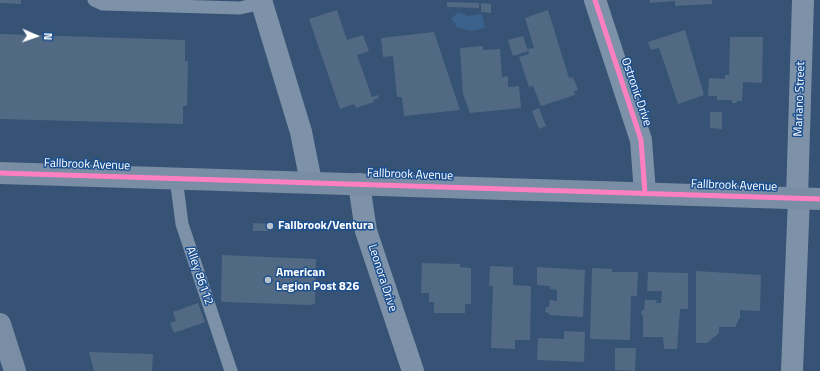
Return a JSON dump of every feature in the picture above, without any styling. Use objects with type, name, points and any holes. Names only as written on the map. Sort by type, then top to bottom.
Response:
[{"type":"main road","name":"Fallbrook Avenue","points":[[0,173],[805,199]]},
{"type":"main road","points":[[0,324],[15,371]]},
{"type":"street","name":"Ostronic Drive","points":[[595,0],[642,140],[645,193]]},
{"type":"street","name":"Mariano Street","points":[[792,371],[805,199],[803,0]]},
{"type":"street","points":[[261,2],[301,132],[311,182]]},
{"type":"street","name":"Leonora Drive","points":[[359,184],[366,231],[413,371]]},
{"type":"lane","points":[[94,0],[104,4],[240,8],[261,2]]},
{"type":"lane","name":"Alley 86112","points":[[176,178],[182,224],[231,371]]},
{"type":"water","points":[[458,12],[468,16],[482,14],[485,28],[471,31],[456,27],[456,24],[451,19]]},
{"type":"building","points":[[0,0],[21,0],[21,4],[0,3]]},
{"type":"building","points":[[650,0],[712,0],[712,4],[675,6],[675,1],[650,3]]},
{"type":"building","points":[[447,2],[479,3],[479,8],[447,7]]},
{"type":"building","points":[[481,3],[491,4],[491,13],[481,12]]},
{"type":"building","points":[[337,10],[347,40],[363,35],[369,51],[357,55],[372,97],[378,95],[379,98],[373,100],[374,102],[356,108],[354,104],[340,109],[309,19]]},
{"type":"building","points":[[548,10],[569,78],[573,77],[578,90],[574,91],[575,95],[541,106],[533,86],[529,87],[519,57],[529,54],[528,49],[534,48],[525,18]]},
{"type":"building","points":[[685,30],[704,95],[678,104],[659,48],[651,50],[648,42]]},
{"type":"building","points":[[434,32],[460,110],[404,116],[402,97],[397,97],[393,56],[383,57],[381,38]]},
{"type":"building","points":[[0,34],[185,40],[185,61],[188,61],[187,106],[183,106],[183,124],[0,119]]},
{"type":"building","points":[[523,36],[528,51],[513,56],[508,40]]},
{"type":"building","points":[[730,37],[763,37],[762,83],[743,82],[742,101],[737,101],[737,103],[732,103],[732,100],[717,100],[717,96],[708,96],[709,78],[725,79],[725,75],[729,75]]},
{"type":"building","points":[[483,46],[483,50],[500,49],[502,77],[508,76],[508,87],[519,86],[521,108],[470,113],[463,94],[460,48]]},
{"type":"building","points":[[539,108],[546,126],[539,129],[532,111]]},
{"type":"building","points":[[710,112],[722,112],[722,129],[710,128]]},
{"type":"building","points":[[253,223],[269,224],[268,231],[253,231]]},
{"type":"building","name":"American Legion Post 826","points":[[222,255],[316,259],[315,303],[312,305],[221,301]]},
{"type":"building","points":[[422,263],[460,264],[460,267],[471,268],[471,304],[465,304],[465,313],[434,313],[434,302],[429,302],[429,293],[421,293]]},
{"type":"building","points":[[490,266],[513,267],[513,285],[531,286],[530,340],[515,340],[515,349],[491,348],[493,286],[489,286]]},
{"type":"building","points":[[537,267],[585,270],[583,317],[549,315],[549,313],[545,312],[546,307],[549,307],[550,300],[557,301],[557,290],[550,289],[550,286],[537,285]]},
{"type":"building","points":[[592,268],[612,269],[612,272],[638,272],[637,296],[631,296],[630,340],[590,339]]},
{"type":"building","points":[[696,271],[761,275],[760,311],[740,310],[740,319],[738,319],[738,324],[736,323],[736,327],[719,327],[719,333],[707,343],[696,343]]},
{"type":"building","points":[[648,272],[688,273],[688,309],[680,309],[677,349],[664,349],[663,337],[643,337],[643,315],[641,315],[642,310],[644,310],[645,300],[657,300],[656,303],[661,303],[662,291],[647,291]]},
{"type":"building","points":[[198,303],[205,322],[174,333],[170,323],[176,321],[173,312]]},
{"type":"building","points":[[564,331],[585,332],[584,362],[537,360],[538,338],[564,339]]},
{"type":"building","points":[[615,348],[636,348],[635,371],[615,370]]},
{"type":"building","points":[[89,352],[153,354],[152,371],[94,371]]},
{"type":"cycle path","points":[[595,0],[641,140],[645,193]]},
{"type":"cycle path","points":[[0,173],[820,199]]},
{"type":"place","name":"Fallbrook/Ventura","points":[[270,226]]},
{"type":"place","name":"American Legion Post 826","points":[[268,280]]}]
